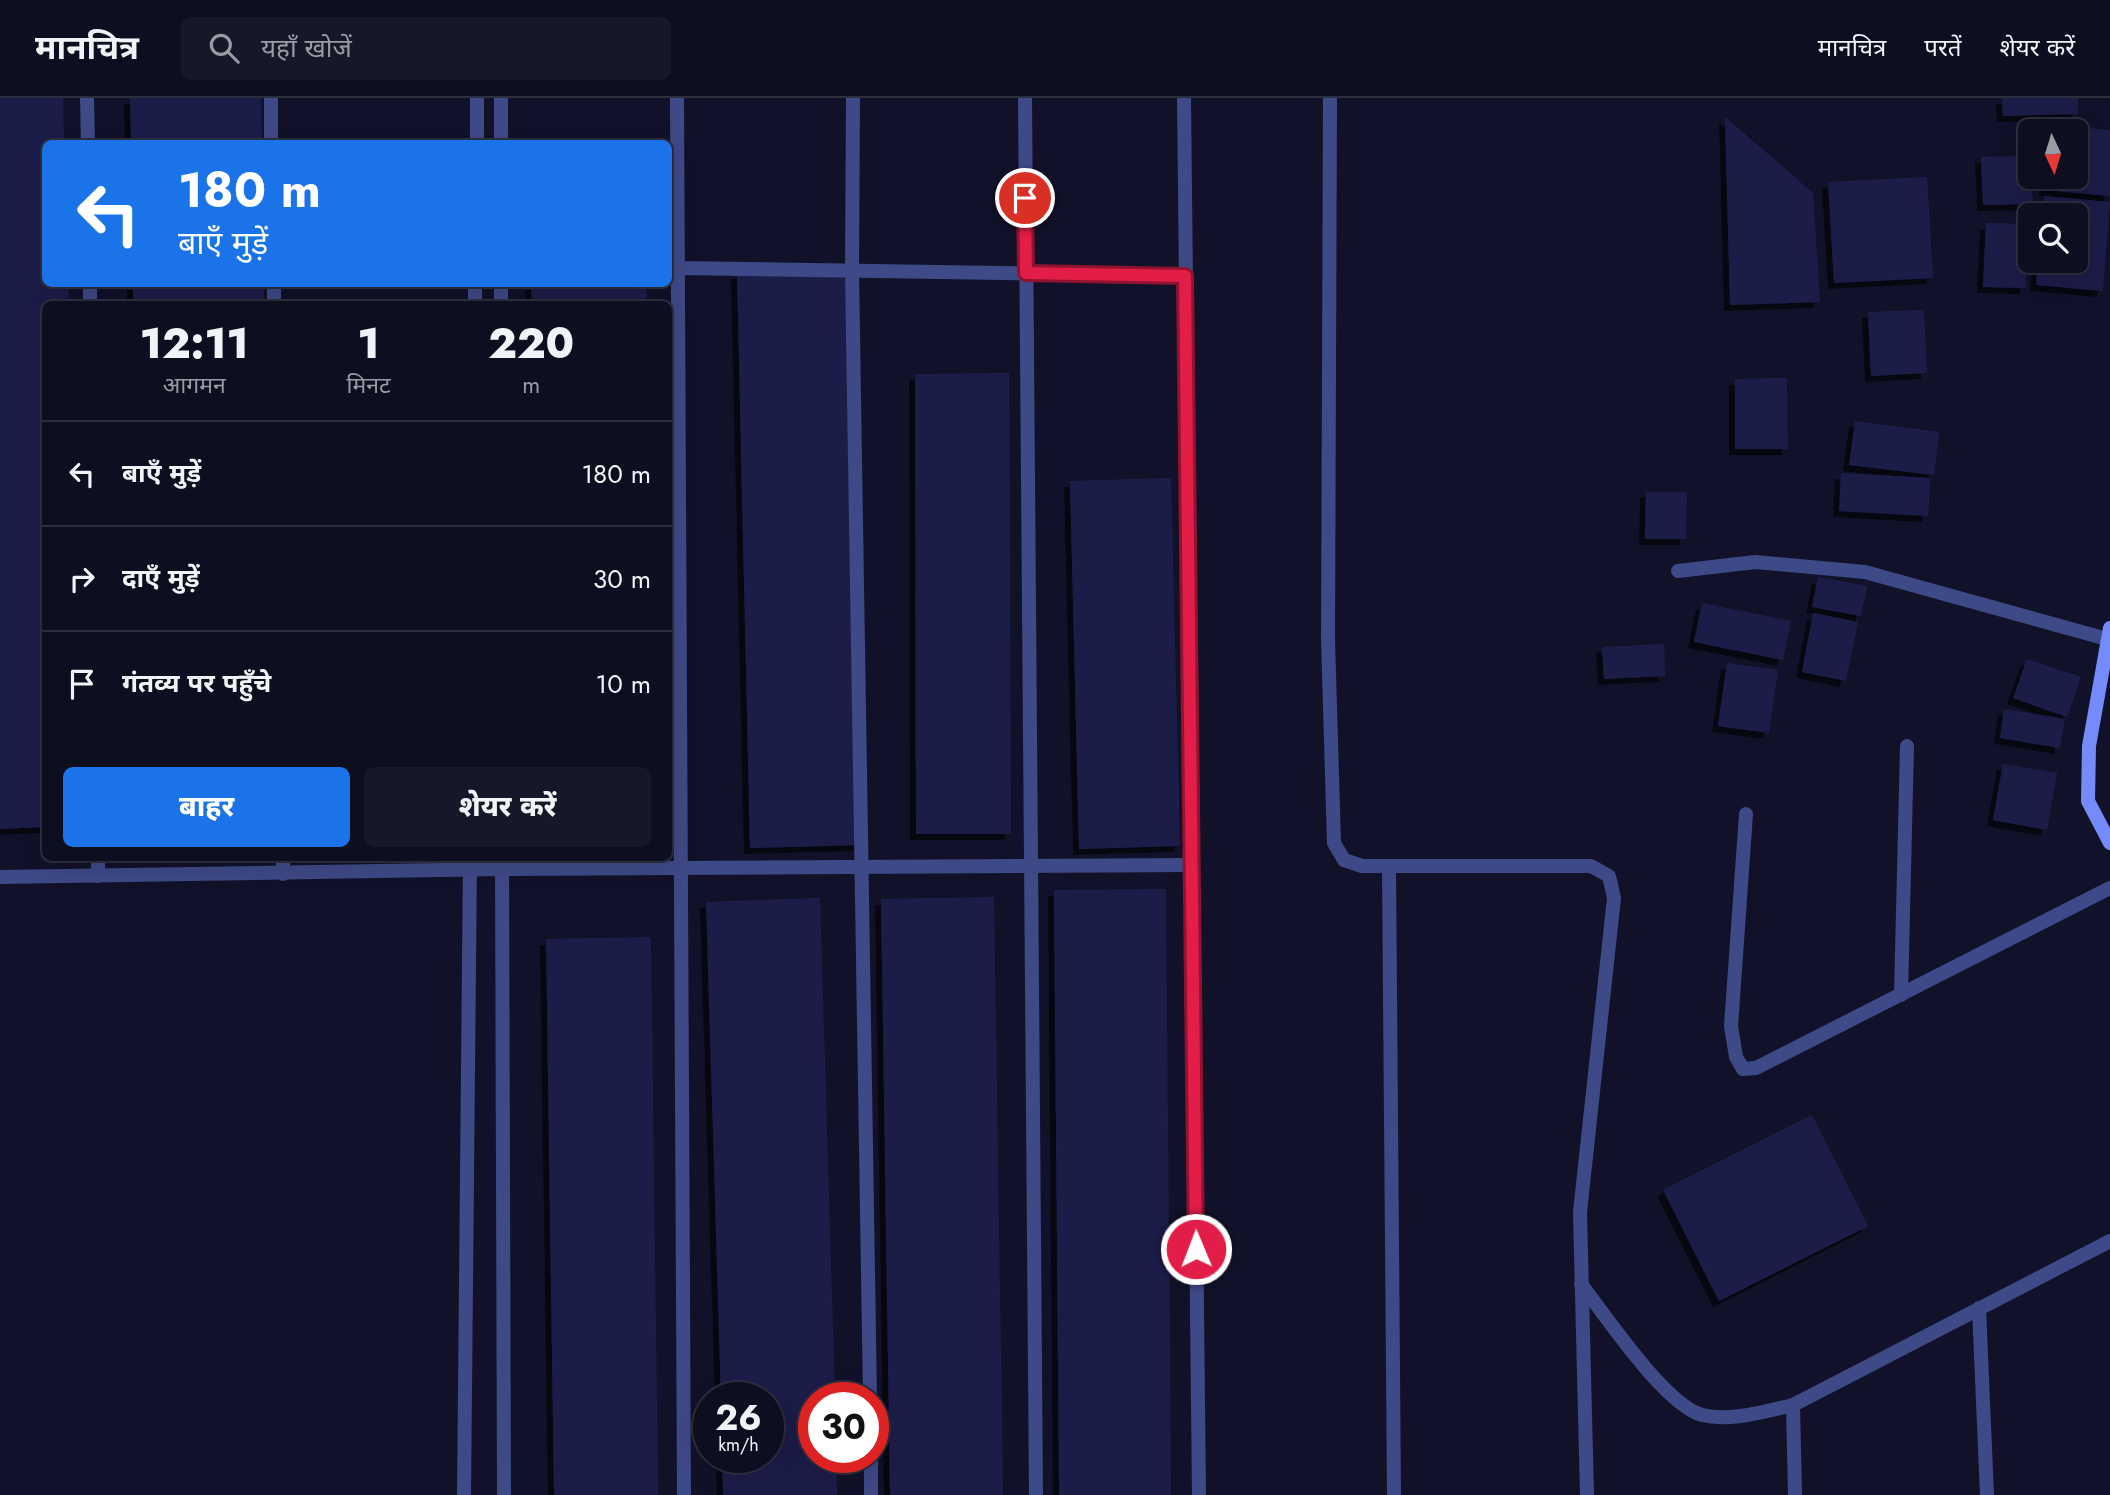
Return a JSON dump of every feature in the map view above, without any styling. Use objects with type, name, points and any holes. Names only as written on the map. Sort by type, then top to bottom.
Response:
[{"type":"street","points":[[87,98],[88,140]]},
{"type":"street","points":[[271,98],[271,140]]},
{"type":"street","points":[[477,98],[477,140]]},
{"type":"street","points":[[501,98],[501,140]]},
{"type":"street","points":[[677,98],[684,1495]]},
{"type":"street","points":[[853,98],[852,271],[864,868],[870,1382]]},
{"type":"street","points":[[1024,98],[1035,1495]]},
{"type":"street","points":[[1184,98],[1199,1495]]},
{"type":"street","points":[[1330,98],[1328,639],[1334,844],[1344,860],[1362,866],[1591,866],[1609,876],[1614,898],[1580,1212],[1587,1495]]},
{"type":"street","points":[[678,268],[1185,276]]},
{"type":"street","points":[[1678,570],[1755,562],[1865,572],[2108,634],[2089,746],[2088,801],[2110,843]]},
{"type":"street","points":[[1901,995],[1907,746]]},
{"type":"street","points":[[1746,814],[1731,1026],[1736,1056],[1743,1069],[1756,1068],[2110,888]]},
{"type":"street","points":[[98,861],[98,876]]},
{"type":"street","points":[[283,861],[284,874]]},
{"type":"street","points":[[0,877],[284,874],[502,863],[681,870],[1192,865]]},
{"type":"street","points":[[502,863],[504,1495]]},
{"type":"street","points":[[464,1495],[469,864]]},
{"type":"street","points":[[1389,867],[1394,1495]]},
{"type":"street","points":[[1581,1284],[1657,1383],[1701,1415],[1744,1415],[1793,1405],[2110,1241]]},
{"type":"street","points":[[1979,1308],[1987,1495]]},
{"type":"street","points":[[1793,1405],[1795,1495]]},
{"type":"street","points":[[871,1473],[871,1495]]},
{"type":"building","points":[[0,98],[63,98],[64,140],[42,140],[42,287],[68,287],[69,301],[42,301],[42,827],[0,829]]},
{"type":"building","points":[[130,98],[261,98],[262,140],[131,140]]},
{"type":"building","points":[[2002,98],[2078,98],[2078,114],[2003,116]]},
{"type":"building","points":[[1725,117],[1813,193],[1820,302],[1730,305]]},
{"type":"building","points":[[2088,128],[2110,130],[2110,196],[2045,190],[2088,189]]},
{"type":"building","points":[[2018,156],[2018,189],[2032,189],[2033,203],[1983,205],[1981,157]]},
{"type":"building","points":[[1927,177],[1933,278],[1834,283],[1828,182]]},
{"type":"building","points":[[2044,196],[2110,202],[2103,291],[2036,285],[2037,273],[2088,273],[2088,203],[2043,203]]},
{"type":"building","points":[[1986,223],[2018,224],[2018,273],[2026,273],[2026,288],[1983,287]]},
{"type":"building","points":[[849,271],[862,845],[750,848],[737,273]]},
{"type":"building","points":[[133,287],[264,287],[264,301],[133,301]]},
{"type":"building","points":[[531,287],[646,287],[647,301],[532,301]]},
{"type":"building","points":[[1924,310],[1927,373],[1871,376],[1868,312]]},
{"type":"building","points":[[1009,373],[1011,834],[916,834],[915,374]]},
{"type":"building","points":[[1787,378],[1788,449],[1735,449],[1735,379]]},
{"type":"building","points":[[1855,421],[1939,432],[1934,475],[1849,465]]},
{"type":"building","points":[[1841,473],[1930,478],[1928,516],[1839,511]]},
{"type":"building","points":[[1171,478],[1180,846],[1079,849],[1070,481]]},
{"type":"building","points":[[1646,492],[1687,492],[1686,539],[1645,539]]},
{"type":"building","points":[[1818,577],[1867,586],[1861,616],[1812,607]]},
{"type":"building","points":[[1702,603],[1791,621],[1783,660],[1694,642]]},
{"type":"building","points":[[1813,613],[1858,622],[1846,681],[1802,672]]},
{"type":"building","points":[[1664,644],[1665,676],[1604,679],[1602,647]]},
{"type":"building","points":[[2027,659],[2081,677],[2067,717],[2013,698]]},
{"type":"building","points":[[1727,663],[1778,670],[1769,733],[1718,726]]},
{"type":"building","points":[[2004,709],[2065,719],[2060,748],[2000,738]]},
{"type":"building","points":[[2003,764],[2057,773],[2047,830],[1993,820]]},
{"type":"building","points":[[1166,889],[1171,1495],[1059,1495],[1054,890]]},
{"type":"building","points":[[994,897],[1003,1495],[890,1495],[881,899]]},
{"type":"building","points":[[820,898],[835,1382],[798,1382],[798,1473],[836,1473],[837,1495],[723,1495],[722,1473],[784,1473],[784,1382],[721,1382],[706,902]]},
{"type":"building","points":[[651,937],[658,1495],[554,1495],[546,939]]},
{"type":"building","points":[[1812,1115],[1868,1226],[1719,1301],[1663,1190]]},
{"type":"route","points":[[1025,198],[1026,273],[1185,276],[1196,1249]]}]
